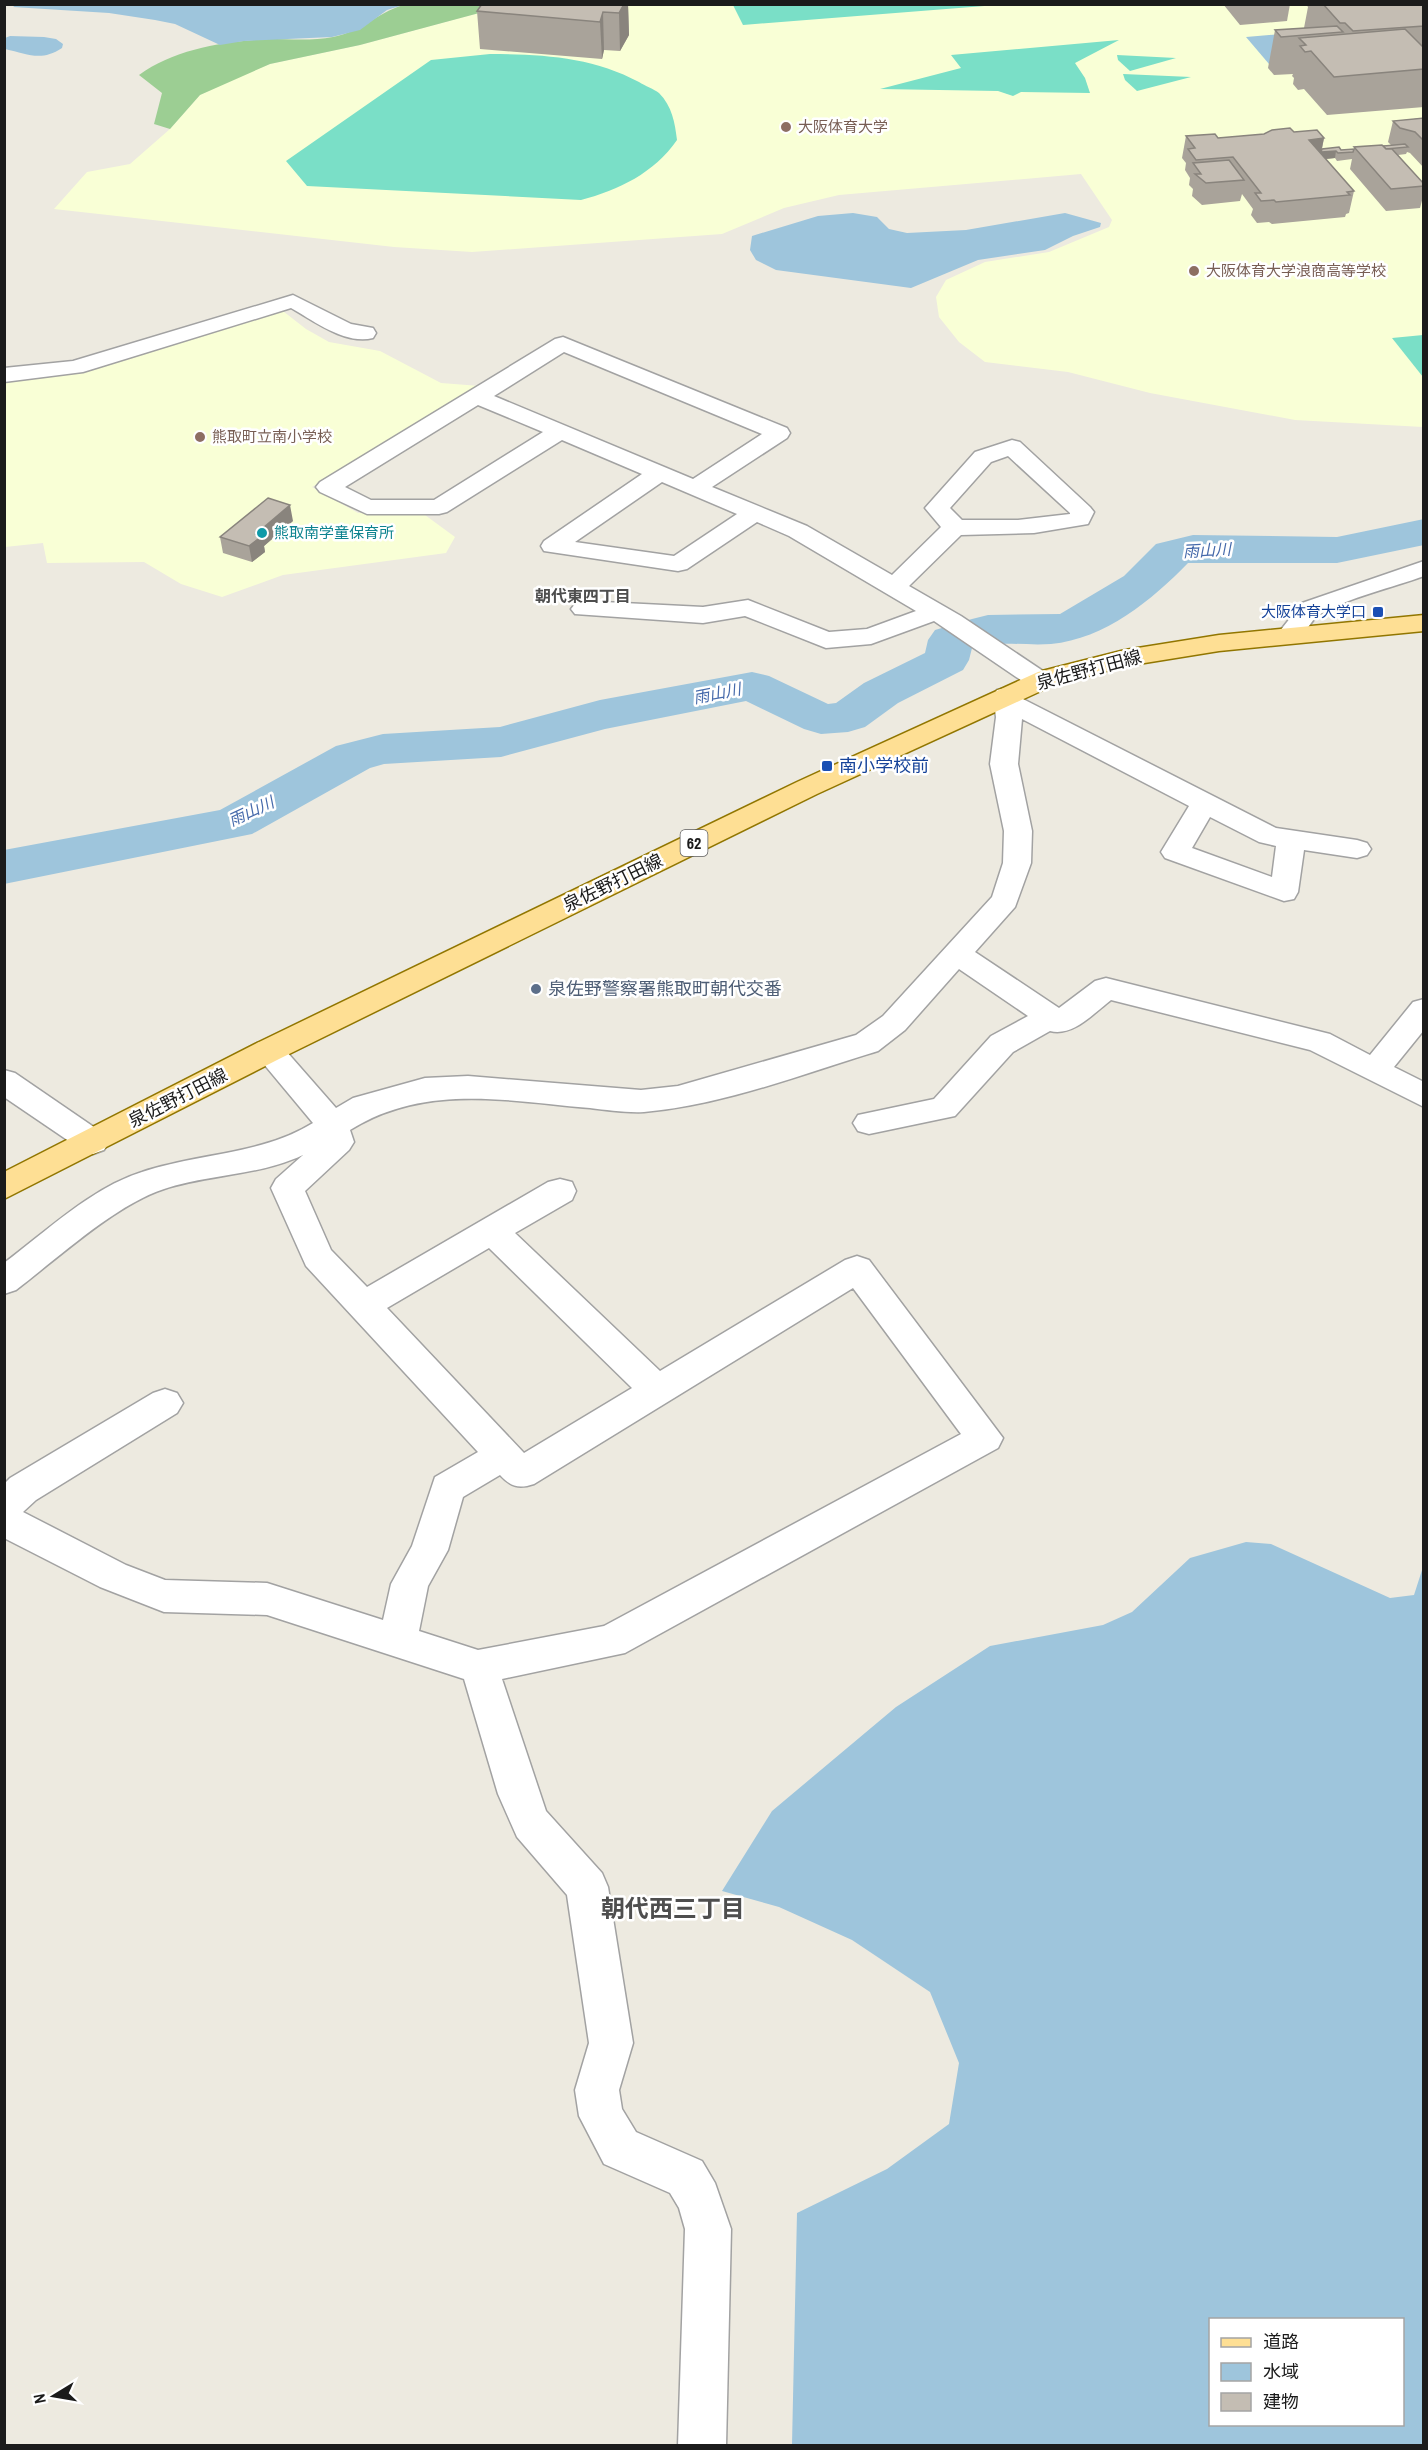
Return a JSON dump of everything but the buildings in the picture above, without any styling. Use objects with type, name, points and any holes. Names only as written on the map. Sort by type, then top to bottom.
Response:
[{"type":"main road","name":"泉佐野打田線","points":[[4,1187],[268,1052],[807,788],[1040,681],[1125,658],[1219,643],[1424,623]]},
{"type":"street","points":[[4,375],[75,368],[222,320],[293,301],[345,328],[366,333]]},
{"type":"street","points":[[561,431],[439,507],[367,507],[328,487],[563,344],[779,433],[696,487]]},
{"type":"street","points":[[478,397],[798,531],[944,617],[1040,681]]},
{"type":"street","points":[[894,587],[955,527],[1062,523],[1080,519],[1082,512],[1012,447],[983,457],[937,508],[955,527]]},
{"type":"street","points":[[661,472],[553,546],[678,564],[755,513]]},
{"type":"street","points":[[1289,636],[1311,608],[1424,568]]},
{"type":"street","points":[[584,609],[703,615],[748,608],[826,640],[871,636],[944,617]]},
{"type":"street","points":[[1006,698],[1269,836],[1358,849]]},
{"type":"street","points":[[4,1281],[106,1204],[150,1181],[191,1169],[253,1160],[287,1149],[364,1106],[425,1089],[468,1087],[641,1101],[678,1096],[734,1083],[867,1043],[894,1023],[1005,900],[1017,864],[1018,831],[1005,764],[1009,717],[1006,698]]},
{"type":"street","points":[[1205,803],[1175,852],[1284,892],[1291,840]]},
{"type":"street","points":[[957,953],[1060,1023],[1106,988],[1319,1042],[1424,1096]]},
{"type":"street","points":[[1374,1071],[1424,1009]]},
{"type":"street","points":[[869,1123],[944,1108],[1002,1044],[1051,1017]]},
{"type":"street","points":[[4,1520],[113,1576],[164,1596],[267,1599],[478,1667],[611,1641],[986,1438],[857,1269],[521,1473],[318,1257],[287,1188],[338,1142],[333,1125],[268,1052]]},
{"type":"street","points":[[4,1081],[93,1142]]},
{"type":"street","points":[[363,1306],[560,1191]]},
{"type":"street","points":[[492,1231],[657,1390]]},
{"type":"street","points":[[4,1508],[22,1489],[165,1403]]},
{"type":"street","points":[[398,1641],[410,1584],[429,1550],[448,1488],[503,1455]]},
{"type":"street","points":[[478,1667],[490,1696],[519,1794],[531,1824],[587,1887],[611,2043],[597,2090],[601,2116],[620,2148],[687,2177],[699,2199],[708,2229],[702,2445]]},
{"type":"shaded area","name":"大阪体育大学","points":[[509,5],[1423,5],[1423,427],[1295,420],[1150,393],[1068,372],[985,362],[959,342],[939,317],[936,297],[946,280],[985,262],[1049,252],[1109,227],[1112,220],[1081,174],[839,195],[784,208],[722,234],[472,252],[394,247],[54,209],[87,172],[130,164],[170,129],[200,95],[238,77],[270,64],[360,45]]},
{"type":"shaded area","name":"熊取町立南小学校","points":[[279,308],[306,329],[329,342],[380,351],[441,383],[480,386],[312,487],[358,513],[425,515],[455,537],[446,553],[283,575],[222,597],[181,584],[144,562],[47,563],[43,543],[5,547],[4,379]]},
{"type":"green space","points":[[403,5],[509,5],[360,45],[270,64],[200,95],[170,129],[154,124],[162,93],[139,75],[153,66],[184,53],[218,44],[269,39],[301,40],[333,37],[353,31]]},
{"type":"green space","points":[[733,5],[997,5],[743,25]]},
{"type":"green space","points":[[1119,40],[1075,63],[1085,78],[1090,93],[1021,92],[1013,96],[998,91],[880,89],[961,68],[951,55]]},
{"type":"green space","points":[[490,54],[548,56],[585,62],[622,74],[659,93],[667,103],[672,115],[677,140],[658,162],[635,179],[581,200],[307,186],[286,161],[431,60]]},
{"type":"green space","points":[[1117,55],[1176,58],[1130,71],[1118,60]]},
{"type":"green space","points":[[1123,74],[1191,77],[1137,91],[1125,80]]},
{"type":"green space","points":[[1424,335],[1423,377],[1392,338]]},
{"type":"water","points":[[16,5],[403,5],[387,10],[360,30],[332,37],[244,41],[220,45],[175,24],[155,20],[109,13],[13,7]]},
{"type":"water","points":[[1292,33],[1269,64],[1246,37]]},
{"type":"water","points":[[10,36],[44,37],[56,39],[63,44],[62,48],[47,55],[34,56],[5,49],[5,38]]},
{"type":"water","points":[[853,213],[877,217],[889,229],[907,233],[966,230],[1065,213],[1101,223],[1100,227],[1073,236],[1045,250],[978,260],[911,288],[776,270],[756,260],[750,250],[752,236],[818,216]]},
{"type":"water","points":[[1246,1542],[1271,1544],[1390,1598],[1414,1595],[1423,1567],[1423,2445],[792,2445],[797,2213],[887,2169],[949,2124],[959,2063],[930,1992],[852,1940],[779,1907],[722,1891],[772,1811],[896,1707],[990,1646],[1103,1625],[1132,1612],[1190,1558]]},
{"type":"waterway","name":"雨山川","points":[[4,867],[234,823],[353,757],[383,749],[501,742],[600,715],[752,686],[821,719],[848,717],[881,693],[946,660],[951,640],[988,629],[1051,630],[1075,625],[1140,586],[1172,553],[1193,548],[1337,550],[1424,532]]},
{"type":"place","name":"大阪体育大学","points":[[786,127]]},
{"type":"place","name":"大阪体育大学浪商高等学校","points":[[1194,271]]},
{"type":"place","name":"熊取町立南小学校","points":[[200,437]]},
{"type":"place","name":"熊取南学童保育所","points":[[262,533]]},
{"type":"place","name":"大阪体育大学口","points":[[1378,612]]},
{"type":"place","name":"南小学校前","points":[[827,766]]},
{"type":"place","name":"泉佐野警察署熊取町朝代交番","points":[[536,989]]},
{"type":"district","name":"朝代東四丁目","points":[[583,596]]},
{"type":"district","name":"朝代西三丁目","points":[[673,1909]]}]
